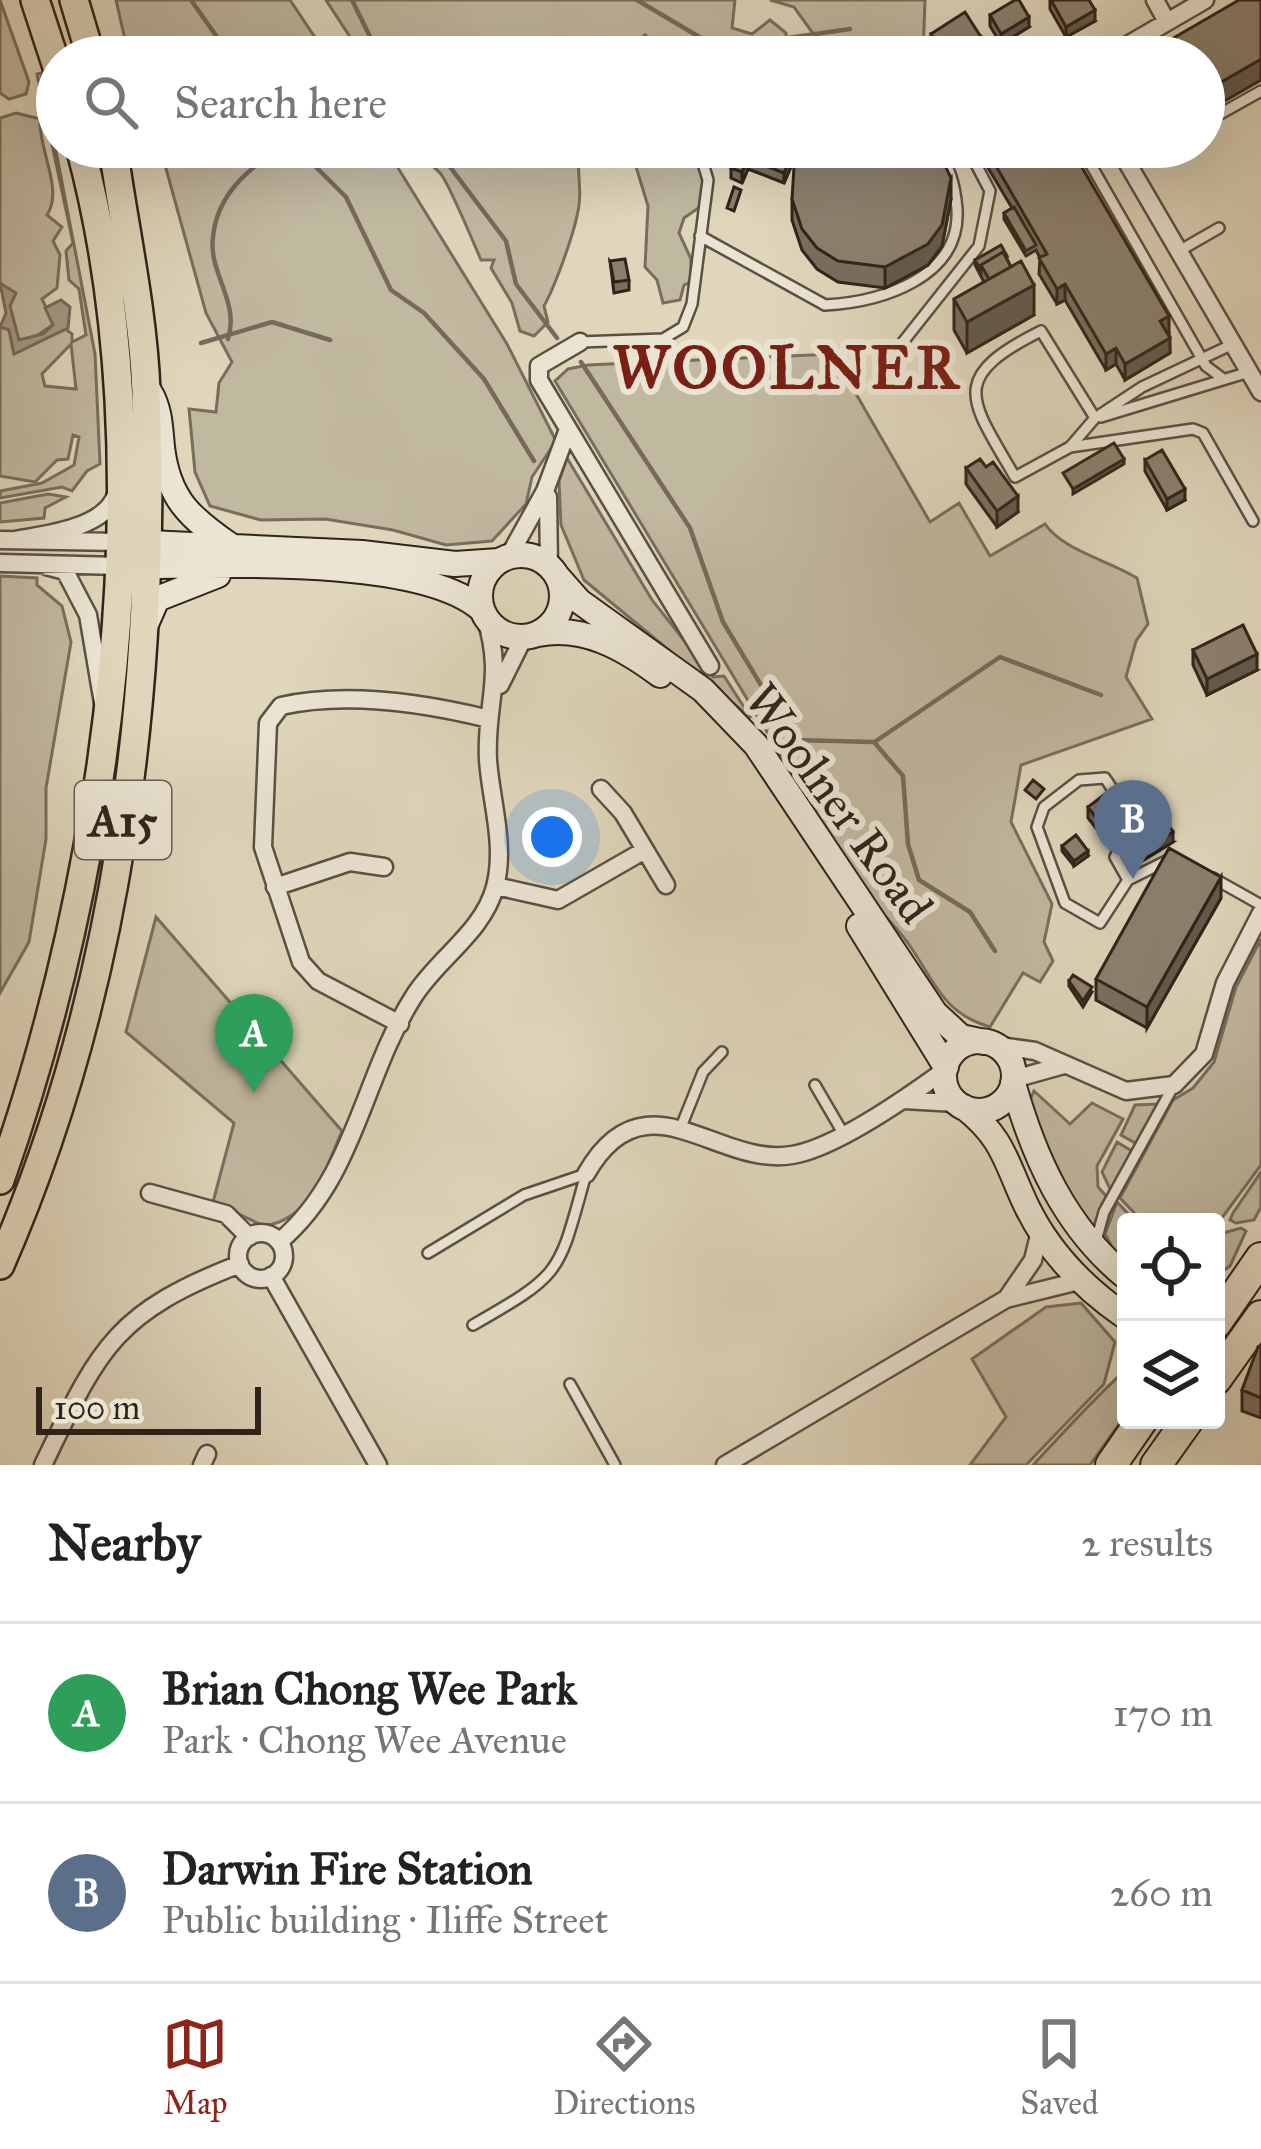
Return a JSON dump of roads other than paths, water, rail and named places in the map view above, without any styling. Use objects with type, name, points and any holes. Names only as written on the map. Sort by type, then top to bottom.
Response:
[{"type":"highway","points":[[1228,1295],[1261,1258]]},
{"type":"highway","points":[[1225,1355],[1261,1316]]},
{"type":"highway","points":[[1109,1465],[1135,1429]]},
{"type":"highway","points":[[1156,1465],[1182,1429]]},
{"type":"main road","points":[[35,0],[47,36]]},
{"type":"main road","points":[[74,0],[85,36]]},
{"type":"main road","name":"A15","points":[[0,1265],[38,1167],[89,991],[137,734],[146,624],[119,476],[101,246],[84,168]]},
{"type":"main road","name":"A15","points":[[0,1180],[42,1050],[80,877],[135,554],[146,386],[115,168]]},
{"type":"main road","points":[[135,554],[238,558],[455,564],[529,555],[553,571],[561,608],[531,636],[504,634],[452,588],[425,580],[238,558],[178,504],[165,466],[160,414],[146,386]]},
{"type":"main road","points":[[146,624],[164,595],[238,558]]},
{"type":"main road","points":[[483,613],[482,581],[504,558]]},
{"type":"main road","name":"Woolner Road","points":[[553,571],[579,602],[703,690],[756,745],[935,1013],[961,1036],[989,1043]]},
{"type":"main road","name":"Woolner Road","points":[[531,636],[568,631],[612,644],[664,678],[718,724],[782,802],[945,1069]]},
{"type":"main road","points":[[1072,1271],[1069,1241],[1010,1059],[989,1043],[958,1049],[945,1069],[947,1088],[997,1137],[1040,1230],[1072,1271],[1117,1310]]},
{"type":"main road","points":[[960,1105],[996,1106],[1014,1081]]},
{"type":"main road","points":[[1054,1190],[1095,1248],[1117,1268]]},
{"type":"main road","points":[[1109,1465],[1123,1429]]},
{"type":"street","points":[[1155,0],[1167,22]]},
{"type":"street","points":[[1143,36],[1205,0]]},
{"type":"street","points":[[1131,168],[1256,376]]},
{"type":"street","points":[[580,342],[539,366],[539,380],[710,666]]},
{"type":"street","points":[[504,558],[552,473],[567,432]]},
{"type":"street","points":[[552,473],[546,513],[553,571]]},
{"type":"street","points":[[8,540],[106,512],[115,502],[119,476]]},
{"type":"street","points":[[8,540],[135,554]]},
{"type":"street","points":[[46,566],[135,554]]},
{"type":"street","points":[[0,563],[65,571],[80,590],[106,712]]},
{"type":"street","points":[[279,1242],[322,1200],[415,994],[481,917],[496,886],[499,842],[491,711],[497,660],[483,613]]},
{"type":"street","points":[[491,711],[531,636]]},
{"type":"street","points":[[400,1024],[310,975],[275,887],[262,832],[265,748],[275,709],[292,704],[416,703],[491,711]]},
{"type":"street","points":[[601,789],[666,885]]},
{"type":"street","points":[[496,886],[558,901],[645,850]]},
{"type":"street","points":[[275,887],[350,862],[384,867]]},
{"type":"street","points":[[989,1043],[1035,1051],[1126,1091],[1174,1085],[1204,1054],[1225,983],[1261,909]]},
{"type":"street","points":[[1014,1081],[1064,1065]]},
{"type":"street","points":[[586,1174],[602,1151],[630,1132],[681,1126],[776,1156],[815,1149],[945,1069]]},
{"type":"street","points":[[892,1104],[917,1099],[960,1105]]},
{"type":"street","points":[[150,1193],[226,1214],[249,1237]]},
{"type":"street","points":[[1006,1299],[1033,1260],[1040,1230]]},
{"type":"street","points":[[266,1234],[279,1242],[283,1261],[271,1276],[255,1278],[240,1264],[238,1252],[249,1237],[266,1234]]},
{"type":"street","points":[[43,1465],[83,1381],[114,1335],[181,1292],[240,1264]]},
{"type":"street","points":[[725,1465],[1006,1299],[1072,1271]]},
{"type":"street","points":[[271,1276],[378,1465]]},
{"type":"lane","points":[[1225,111],[1261,91]]},
{"type":"lane","points":[[580,342],[664,339],[683,327],[692,304],[708,181],[704,168]]},
{"type":"lane","points":[[700,236],[825,305],[909,286],[950,248],[957,218],[949,168]]},
{"type":"lane","points":[[903,342],[979,246],[990,191],[978,168]]},
{"type":"lane","points":[[1093,168],[1203,359],[1222,378]]},
{"type":"lane","points":[[1179,251],[1219,228]]},
{"type":"lane","points":[[1096,418],[1041,331],[989,359],[974,399],[1015,477],[1070,447],[1131,434],[1193,429],[1203,434],[1253,521]]},
{"type":"lane","points":[[1116,410],[1233,344]]},
{"type":"lane","points":[[1070,447],[1096,418],[1116,410],[1222,378],[1256,376]]},
{"type":"lane","points":[[1116,410],[1131,434]]},
{"type":"lane","points":[[1128,880],[1115,857],[1133,820],[1105,778],[1089,775],[1044,807],[1037,827],[1066,903],[1100,923],[1128,880],[1162,860],[1179,860]]},
{"type":"lane","points":[[1199,870],[1261,909]]},
{"type":"lane","points":[[681,1126],[703,1072],[722,1052]]},
{"type":"lane","points":[[815,1085],[843,1133]]},
{"type":"lane","points":[[1095,1248],[1104,1212],[1174,1085]]},
{"type":"lane","points":[[428,1253],[524,1195],[586,1174]]},
{"type":"lane","points":[[473,1325],[549,1280],[561,1257],[586,1174]]},
{"type":"lane","points":[[570,1384],[614,1465]]},
{"type":"waterway","points":[[191,0],[216,36]]},
{"type":"waterway","points":[[352,0],[370,36]]},
{"type":"waterway","points":[[637,0],[698,36]]},
{"type":"waterway","points":[[801,36],[850,29]]},
{"type":"waterway","points":[[228,339],[230,312],[215,263],[213,237],[228,196],[254,168]]},
{"type":"waterway","points":[[317,168],[346,197],[391,290],[424,313],[484,379],[534,461]]},
{"type":"waterway","points":[[451,168],[506,241],[516,284],[557,338]]},
{"type":"waterway","points":[[201,343],[272,322],[330,340]]},
{"type":"waterway","points":[[581,362],[690,528],[723,622],[794,740],[874,742],[903,776],[908,844],[919,880],[970,912],[995,951]]},
{"type":"waterway","points":[[876,741],[1000,657],[1101,695]]},
{"type":"place","name":"Darwin Fire Station","points":[[1133,879]]},
{"type":"place","name":"Brian Chong Wee Park","points":[[254,1093]]},
{"type":"district","name":"WOOLNER","points":[[787,367]]}]
